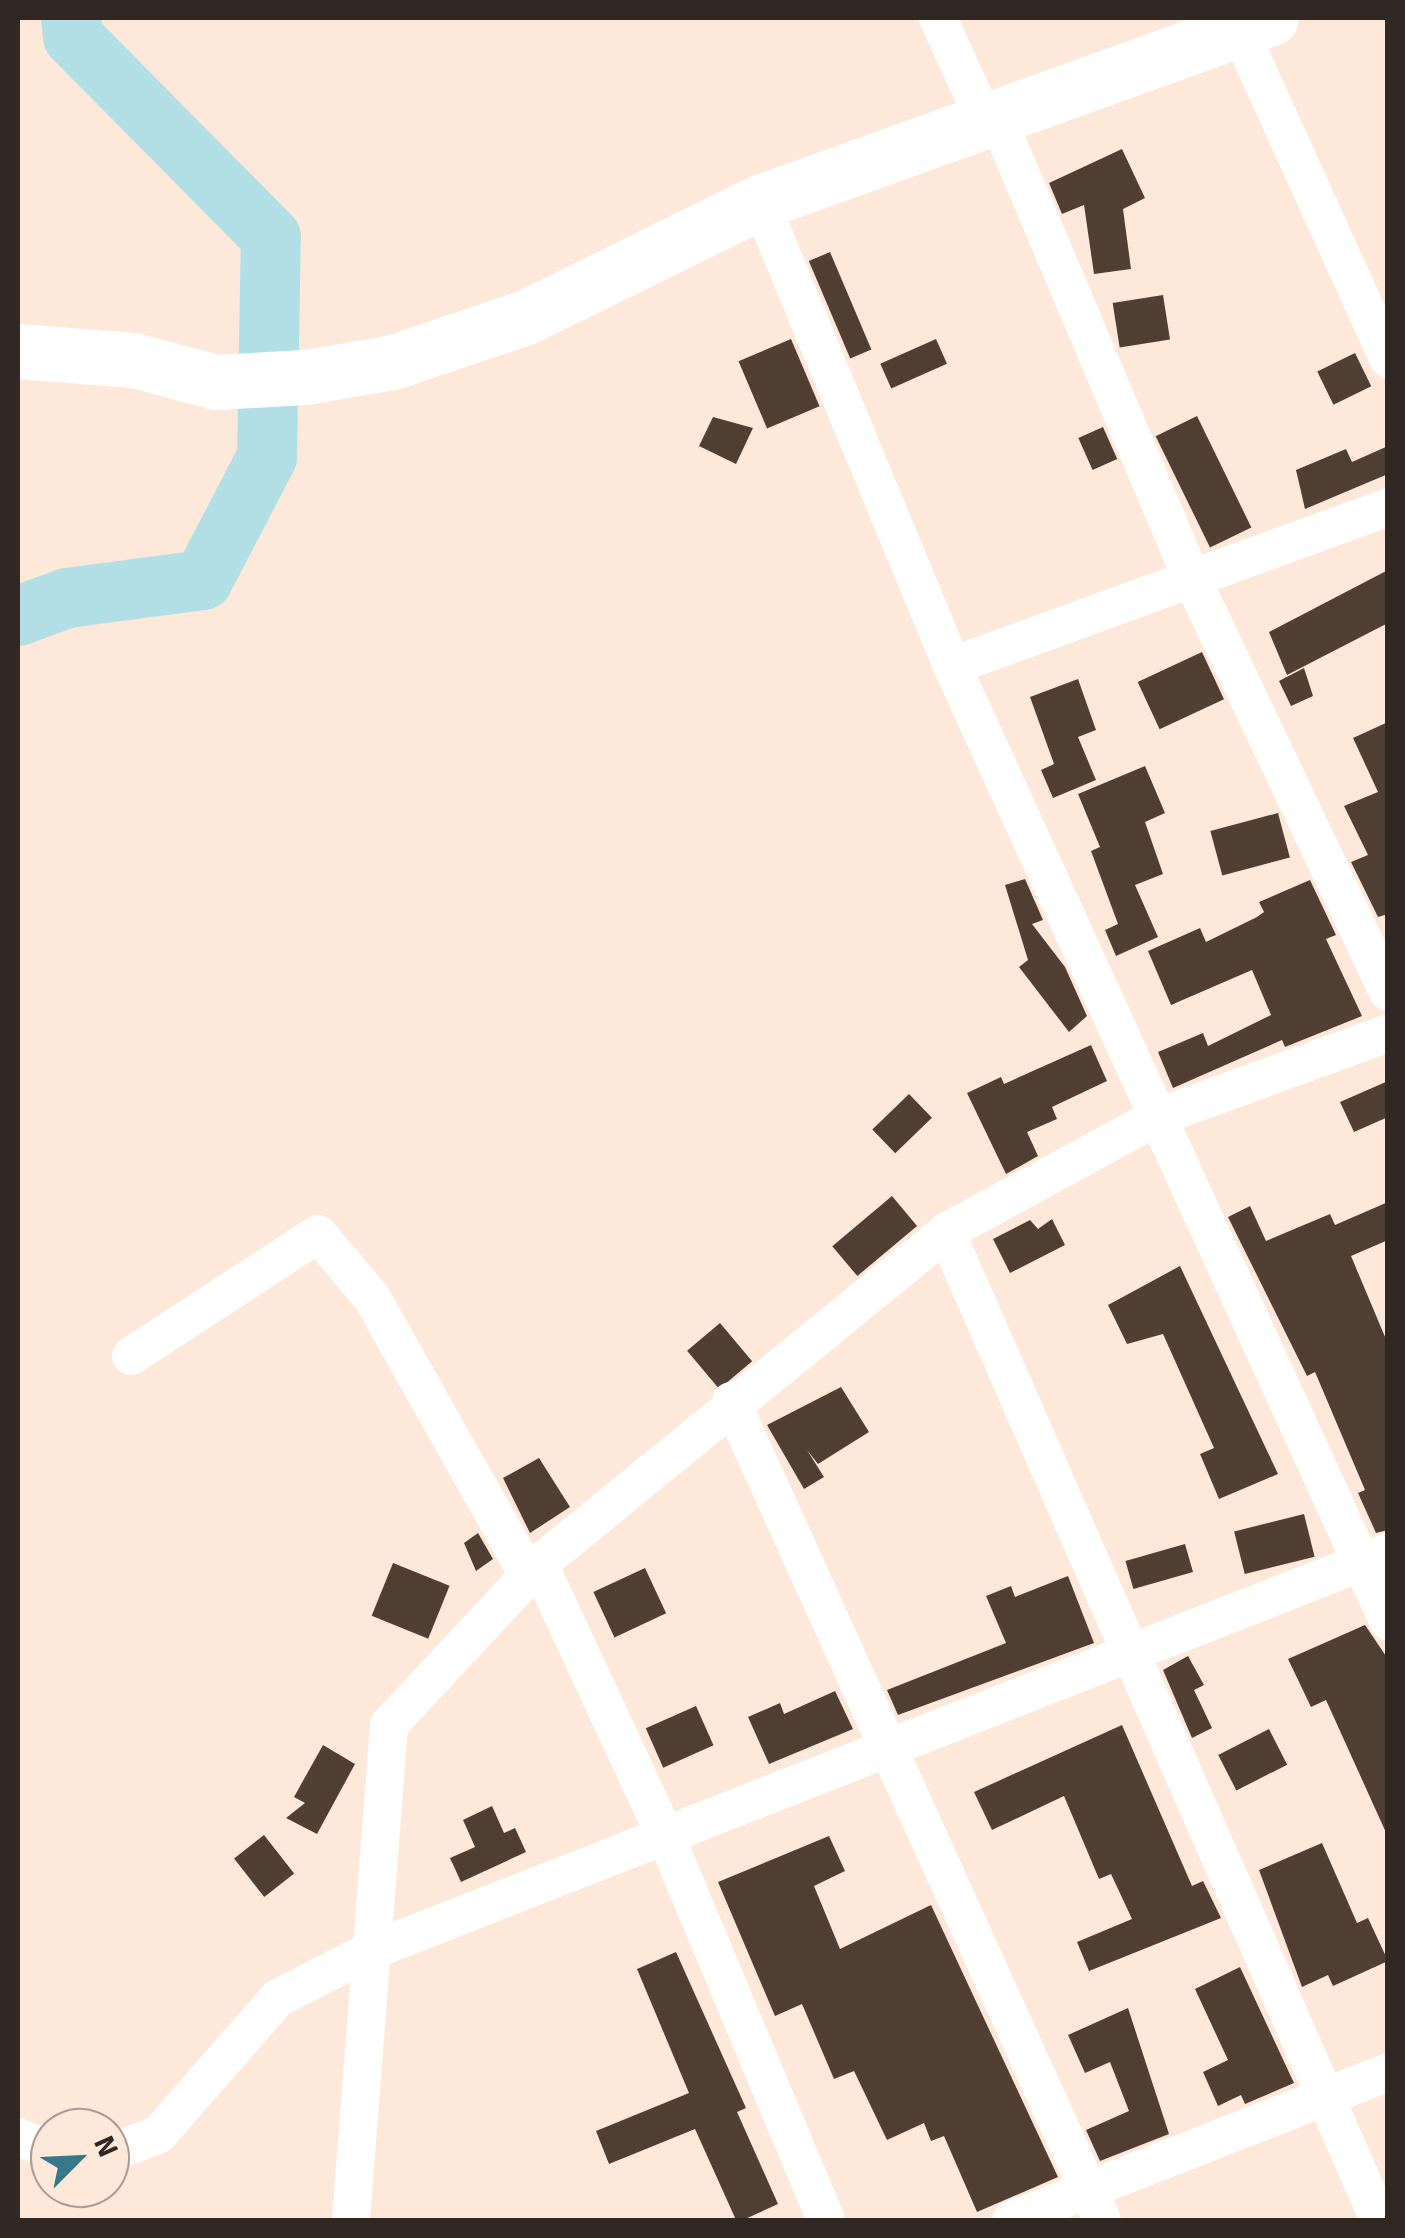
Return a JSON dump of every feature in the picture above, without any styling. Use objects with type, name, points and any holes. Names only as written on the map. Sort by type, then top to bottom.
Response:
[{"type":"street","points":[[938,18],[989,115],[1192,579],[1388,992]]},
{"type":"street","points":[[18,351],[133,360],[216,382],[306,377],[393,362],[526,317],[760,202],[1238,26],[1388,360]]},
{"type":"street","points":[[760,202],[952,666],[1155,1118],[1374,1556],[1388,1621]]},
{"type":"street","points":[[952,666],[1388,508]]},
{"type":"street","points":[[351,2220],[368,1952],[389,1725],[533,1569],[731,1401],[946,1232],[1155,1118],[1388,1033]]},
{"type":"street","points":[[946,1232],[1380,2220]]},
{"type":"street","points":[[131,1356],[318,1234],[372,1298],[533,1569],[666,1835],[826,2220]]},
{"type":"street","points":[[731,1401],[1095,2205]]},
{"type":"street","points":[[130,2146],[158,2136],[278,1998],[368,1952],[1374,1556]]},
{"type":"street","points":[[1011,2220],[1095,2205],[1326,2096],[1388,2072]]},
{"type":"building","points":[[1122,149],[1145,198],[1123,209],[1131,269],[1094,274],[1084,205],[1062,214],[1049,183]]},
{"type":"building","points":[[830,252],[871,350],[850,359],[809,261]]},
{"type":"building","points":[[1163,295],[1170,339],[1120,347],[1113,303]]},
{"type":"building","points":[[791,339],[820,406],[767,428],[739,361]]},
{"type":"building","points":[[936,339],[947,364],[891,388],[880,364]]},
{"type":"building","points":[[1355,353],[1371,386],[1333,405],[1317,371]]},
{"type":"building","points":[[1197,416],[1251,527],[1210,548],[1156,436]]},
{"type":"building","points":[[713,417],[753,428],[736,464],[699,446]]},
{"type":"building","points":[[1103,427],[1117,459],[1093,470],[1078,438]]},
{"type":"building","points":[[1388,446],[1388,474],[1305,509],[1296,470],[1346,449],[1352,462]]},
{"type":"building","points":[[1388,570],[1388,623],[1287,675],[1269,632]]},
{"type":"building","points":[[1202,652],[1224,699],[1160,729],[1138,682]]},
{"type":"building","points":[[1304,668],[1313,696],[1291,706],[1279,681]]},
{"type":"building","points":[[1078,679],[1096,730],[1078,737],[1096,780],[1053,798],[1041,770],[1054,764],[1030,697]]},
{"type":"building","points":[[1388,722],[1388,914],[1378,917],[1351,862],[1368,855],[1344,806],[1378,792],[1353,738]]},
{"type":"building","points":[[1145,766],[1165,813],[1145,822],[1163,874],[1135,885],[1158,937],[1116,956],[1105,930],[1118,924],[1091,851],[1100,847],[1078,794]]},
{"type":"building","points":[[1278,813],[1290,857],[1222,876],[1210,831]]},
{"type":"building","points":[[1025,879],[1043,920],[1032,924],[1065,967],[1087,1016],[1069,1032],[1019,967],[1028,960],[1005,885]]},
{"type":"building","points":[[1310,880],[1336,935],[1326,939],[1362,1016],[1285,1047],[1282,1040],[1173,1088],[1158,1052],[1203,1033],[1208,1046],[1271,1015],[1252,970],[1171,1005],[1148,951],[1200,928],[1206,942],[1264,912],[1259,902]]},
{"type":"building","points":[[1091,1045],[1107,1081],[1052,1107],[1057,1119],[1027,1132],[1038,1156],[1006,1174],[967,1093],[1001,1077],[1004,1084]]},
{"type":"building","points":[[1388,1081],[1388,1117],[1354,1132],[1340,1102]]},
{"type":"building","points":[[909,1094],[932,1118],[895,1153],[872,1129]]},
{"type":"building","points":[[892,1196],[917,1226],[857,1276],[832,1246]]},
{"type":"building","points":[[1388,1202],[1388,1240],[1351,1256],[1388,1344],[1388,1530],[1376,1533],[1358,1493],[1365,1490],[1315,1372],[1307,1376],[1228,1217],[1250,1206],[1266,1241],[1330,1214],[1335,1225]]},
{"type":"building","points":[[1052,1219],[1065,1245],[1010,1273],[993,1239],[1030,1220],[1038,1229]]},
{"type":"building","points":[[1180,1266],[1278,1474],[1219,1499],[1200,1454],[1214,1448],[1163,1334],[1127,1344],[1108,1305]]},
{"type":"building","points":[[720,1323],[752,1361],[719,1389],[687,1351]]},
{"type":"building","points":[[841,1387],[869,1432],[818,1464],[807,1450],[824,1477],[804,1489],[767,1425]]},
{"type":"building","points":[[539,1458],[570,1507],[530,1533],[503,1478]]},
{"type":"building","points":[[1304,1514],[1315,1557],[1245,1574],[1234,1531]]},
{"type":"building","points":[[478,1533],[493,1559],[476,1571],[464,1543]]},
{"type":"building","points":[[1185,1544],[1193,1572],[1133,1589],[1125,1561]]},
{"type":"building","points":[[393,1563],[450,1586],[428,1639],[372,1616]]},
{"type":"building","points":[[645,1568],[666,1613],[614,1637],[593,1592]]},
{"type":"building","points":[[1068,1576],[1094,1643],[898,1715],[887,1690],[1006,1643],[986,1596],[1011,1586],[1015,1597]]},
{"type":"building","points":[[1365,1625],[1388,1659],[1388,1837],[1326,1700],[1311,1707],[1288,1659]]},
{"type":"building","points":[[1188,1656],[1204,1685],[1194,1690],[1212,1728],[1192,1738],[1163,1670]]},
{"type":"building","points":[[835,1691],[853,1729],[769,1764],[748,1717],[780,1703],[784,1714]]},
{"type":"building","points":[[696,1706],[713,1745],[663,1768],[646,1728]]},
{"type":"building","points":[[1122,1725],[1192,1886],[1203,1881],[1221,1918],[1089,1971],[1077,1942],[1132,1919],[1111,1874],[1099,1879],[1064,1796],[992,1830],[974,1792]]},
{"type":"building","points":[[1269,1729],[1287,1765],[1236,1791],[1218,1755]]},
{"type":"building","points":[[323,1745],[355,1764],[317,1834],[286,1818],[305,1803],[294,1797]]},
{"type":"building","points":[[492,1806],[504,1833],[515,1828],[526,1852],[461,1882],[450,1858],[475,1847],[463,1820]]},
{"type":"building","points":[[264,1835],[294,1874],[264,1897],[234,1858]]},
{"type":"building","points":[[829,1836],[845,1871],[814,1886],[840,1949],[931,1905],[1058,2177],[977,2212],[944,2136],[931,2141],[924,2123],[887,2140],[854,2071],[834,2079],[802,2004],[775,2016],[718,1882]]},
{"type":"building","points":[[1322,1843],[1357,1923],[1368,1918],[1388,1961],[1333,1986],[1328,1975],[1302,1987],[1259,1870]]},
{"type":"building","points":[[676,1952],[746,2108],[737,2112],[778,2204],[743,2220],[736,2220],[695,2129],[609,2164],[596,2131],[689,2093],[637,1969]]},
{"type":"building","points":[[1240,1967],[1294,2083],[1245,2104],[1241,2095],[1218,2106],[1203,2072],[1228,2060],[1195,1989]]},
{"type":"building","points":[[1128,2008],[1169,2134],[1100,2161],[1086,2130],[1129,2111],[1110,2062],[1085,2073],[1068,2035]]},
{"type":"waterway","points":[[18,616],[67,598],[203,580],[267,457],[271,237],[73,37],[71,18]]}]
